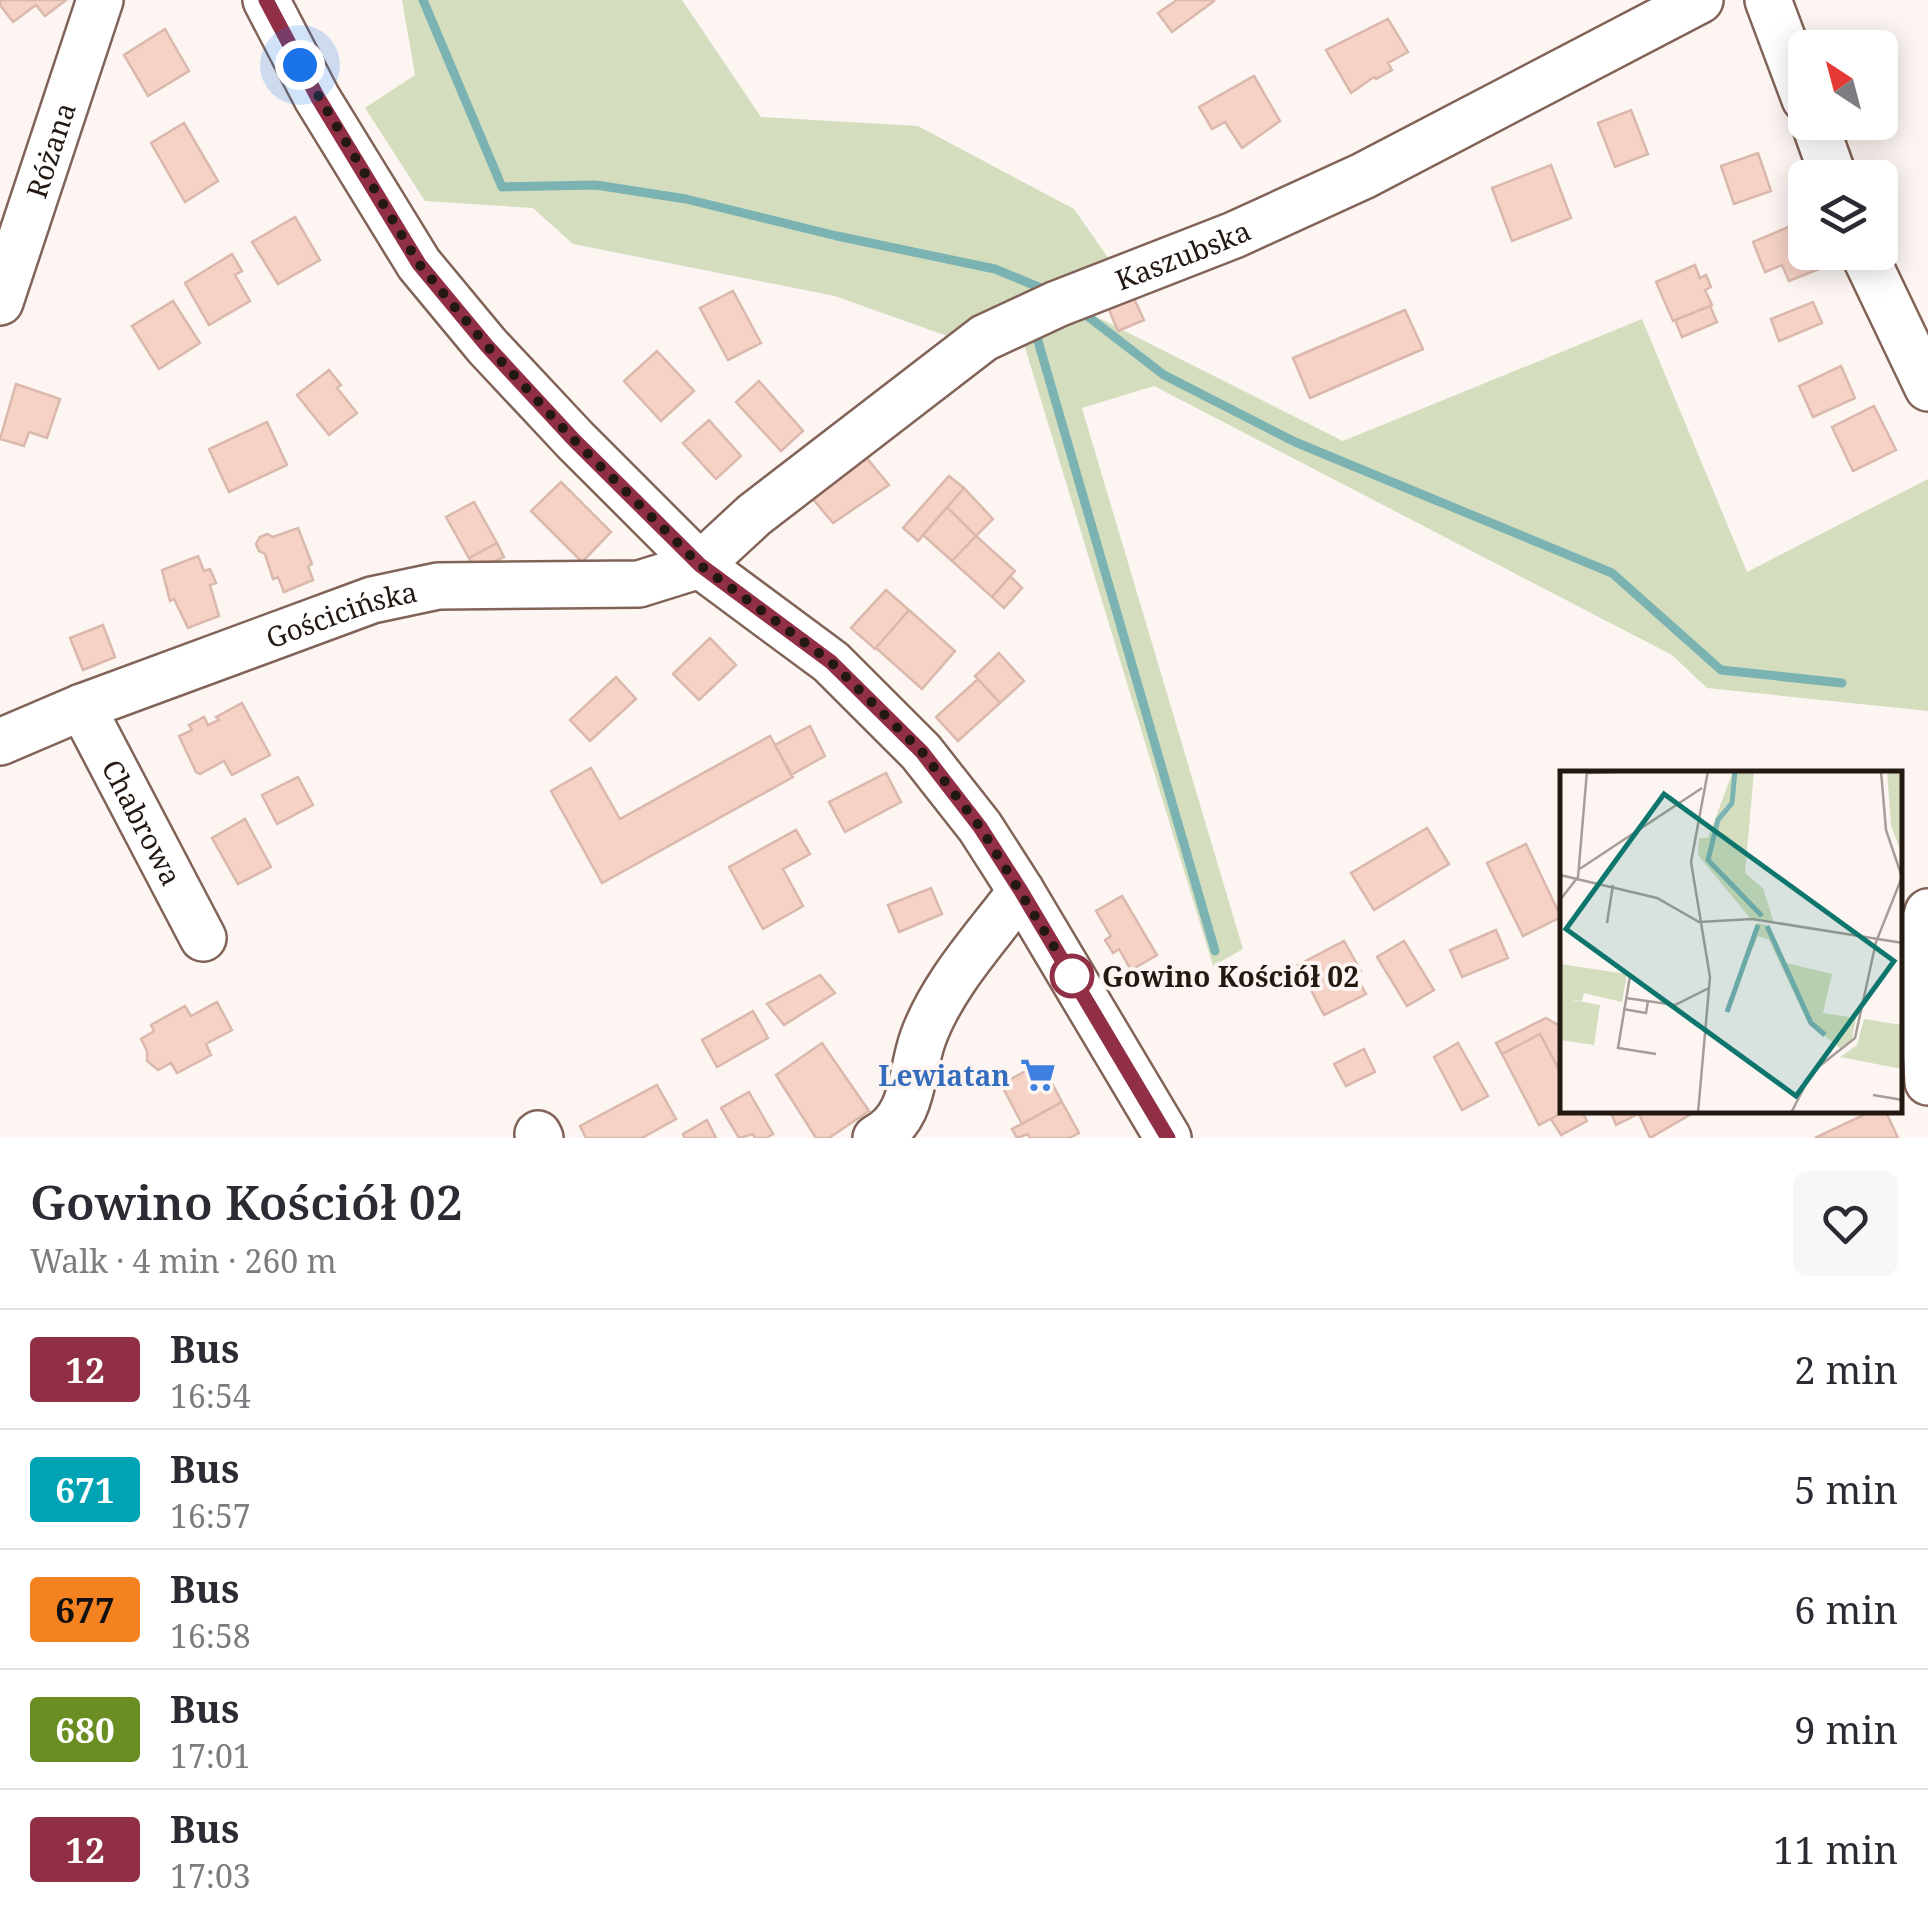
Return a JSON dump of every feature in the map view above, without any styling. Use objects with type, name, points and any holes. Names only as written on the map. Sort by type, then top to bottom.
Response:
[{"type":"street","name":"Różana","points":[[0,302],[100,0]]},
{"type":"street","points":[[266,0],[318,98],[419,264],[487,346],[574,440],[700,565],[831,662],[922,752],[980,827],[1021,891],[1168,1138]]},
{"type":"street","name":"Kaszubska","points":[[700,565],[754,515],[984,338],[1056,304],[1234,235],[1363,176],[1700,0]]},
{"type":"street","points":[[1768,0],[1788,54]]},
{"type":"street","points":[[1872,270],[1928,388]]},
{"type":"street","name":"Gościcińska","points":[[0,742],[82,707],[372,600],[438,586],[638,584],[700,565]]},
{"type":"street","name":"Chabrowa","points":[[82,707],[203,938]]},
{"type":"street","points":[[876,1138],[899,1121],[907,1104],[922,1039],[942,996],[1021,891]]},
{"type":"street","points":[[1928,912],[1920,938],[1928,1082]]},
{"type":"green space","points":[[402,0],[682,0],[761,117],[918,126],[1074,209],[1116,269],[964,342],[835,296],[573,244],[533,208],[425,201],[365,108],[415,75]]},
{"type":"green space","points":[[1083,310],[1343,441],[1642,319],[1747,572],[1928,479],[1928,711],[1707,688],[1672,655],[1154,386],[1082,408],[1243,949],[1213,966],[1023,341]]},
{"type":"building","points":[[0,0],[66,0],[45,16],[36,5],[13,22]]},
{"type":"building","points":[[1177,0],[1214,1],[1172,32],[1158,13]]},
{"type":"building","points":[[1388,19],[1408,52],[1388,63],[1392,70],[1351,93],[1326,50]]},
{"type":"building","points":[[165,29],[189,71],[148,96],[124,55]]},
{"type":"building","points":[[1254,76],[1280,121],[1242,148],[1225,122],[1212,129],[1199,107]]},
{"type":"building","points":[[1631,110],[1648,154],[1615,167],[1598,123]]},
{"type":"building","points":[[184,123],[218,181],[185,202],[151,143]]},
{"type":"building","points":[[1758,153],[1771,191],[1734,204],[1721,166]]},
{"type":"building","points":[[1551,165],[1571,218],[1512,241],[1492,188]]},
{"type":"building","points":[[295,217],[320,260],[278,284],[252,242]]},
{"type":"building","points":[[1788,227],[1788,270],[1816,270],[1789,281],[1782,265],[1765,272],[1753,242]]},
{"type":"building","points":[[232,254],[242,271],[235,275],[250,301],[209,325],[185,283]]},
{"type":"building","points":[[1695,265],[1700,278],[1706,275],[1711,287],[1705,290],[1712,305],[1673,321],[1656,282]]},
{"type":"building","points":[[733,291],[761,343],[728,360],[700,308]]},
{"type":"building","points":[[1132,294],[1144,320],[1118,331],[1107,305]]},
{"type":"building","points":[[173,301],[200,343],[159,369],[132,326]]},
{"type":"building","points":[[1813,302],[1822,323],[1779,341],[1771,319]]},
{"type":"building","points":[[1710,306],[1717,322],[1682,337],[1675,320]]},
{"type":"building","points":[[1405,310],[1423,349],[1310,398],[1293,358]]},
{"type":"building","points":[[657,351],[694,391],[661,421],[624,381]]},
{"type":"building","points":[[1841,366],[1855,398],[1813,417],[1799,386]]},
{"type":"building","points":[[329,370],[341,385],[337,388],[357,413],[329,435],[297,395]]},
{"type":"building","points":[[759,381],[803,431],[781,451],[736,402]]},
{"type":"building","points":[[16,384],[60,399],[47,438],[29,432],[24,446],[0,439]]},
{"type":"building","points":[[1874,406],[1896,450],[1853,471],[1832,427]]},
{"type":"building","points":[[709,420],[741,456],[716,479],[683,443]]},
{"type":"building","points":[[267,422],[287,465],[229,492],[209,449]]},
{"type":"building","points":[[866,457],[889,485],[833,523],[812,498]]},
{"type":"building","points":[[949,476],[964,488],[918,541],[903,528]]},
{"type":"building","points":[[561,482],[611,532],[582,562],[531,511]]},
{"type":"building","points":[[964,488],[993,519],[976,536],[947,507]]},
{"type":"building","points":[[474,502],[497,543],[469,558],[446,517]]},
{"type":"building","points":[[947,507],[976,536],[952,561],[923,535]]},
{"type":"building","points":[[298,528],[312,564],[308,566],[313,580],[284,592],[256,544],[267,534],[273,537]]},
{"type":"building","points":[[976,536],[1015,571],[992,597],[952,561]]},
{"type":"building","points":[[497,543],[504,557],[475,571],[469,558]]},
{"type":"building","points":[[198,556],[204,571],[210,569],[216,583],[210,585],[219,616],[188,628],[174,599],[170,601],[162,570]]},
{"type":"building","points":[[1010,576],[1022,588],[1004,608],[992,597]]},
{"type":"building","points":[[886,590],[909,610],[875,649],[851,628]]},
{"type":"building","points":[[909,610],[955,651],[922,689],[876,648]]},
{"type":"building","points":[[103,625],[115,657],[83,670],[70,638]]},
{"type":"building","points":[[710,638],[736,665],[699,700],[673,674]]},
{"type":"building","points":[[999,653],[1024,681],[1000,703],[975,676]]},
{"type":"building","points":[[616,677],[636,699],[590,741],[570,720]]},
{"type":"building","points":[[978,679],[1000,703],[958,741],[936,717]]},
{"type":"building","points":[[242,703],[270,755],[232,775],[224,761],[200,774],[196,772],[179,736],[192,730],[189,725],[204,717],[208,725]]},
{"type":"building","points":[[810,726],[825,756],[791,775],[775,745]]},
{"type":"building","points":[[770,736],[793,777],[602,883],[551,791],[591,768],[620,819]]},
{"type":"building","points":[[886,773],[901,802],[845,832],[829,802]]},
{"type":"building","points":[[298,777],[313,805],[277,824],[262,795]]},
{"type":"building","points":[[245,819],[271,867],[238,884],[212,838]]},
{"type":"building","points":[[1427,828],[1449,864],[1374,910],[1351,873]]},
{"type":"building","points":[[796,830],[810,854],[783,869],[803,906],[763,929],[729,867]]},
{"type":"building","points":[[1526,844],[1560,918],[1523,936],[1487,863]]},
{"type":"building","points":[[931,888],[942,914],[899,932],[888,905]]},
{"type":"building","points":[[1122,896],[1157,955],[1131,970],[1119,949],[1113,953],[1105,940],[1111,936],[1096,911]]},
{"type":"building","points":[[1496,930],[1508,958],[1462,977],[1450,950]]},
{"type":"building","points":[[1344,941],[1361,971],[1355,975],[1366,994],[1324,1015],[1298,965]]},
{"type":"building","points":[[1404,941],[1434,990],[1407,1006],[1377,957]]},
{"type":"building","points":[[820,975],[835,993],[784,1025],[767,1004]]},
{"type":"building","points":[[217,1002],[232,1030],[206,1044],[211,1055],[177,1073],[171,1063],[158,1070],[147,1061],[141,1039],[154,1031],[151,1025],[185,1006],[191,1016]]},
{"type":"building","points":[[753,1011],[768,1038],[717,1067],[702,1040]]},
{"type":"building","points":[[1546,1018],[1560,1026],[1560,1071],[1540,1034],[1502,1054],[1496,1043]]},
{"type":"building","points":[[1540,1034],[1560,1071],[1561,1113],[1539,1125],[1502,1054]]},
{"type":"building","points":[[822,1043],[869,1111],[829,1138],[816,1138],[776,1075]]},
{"type":"building","points":[[1458,1043],[1488,1096],[1462,1110],[1434,1057]]},
{"type":"building","points":[[1364,1049],[1375,1072],[1346,1086],[1334,1064]]},
{"type":"building","points":[[1041,1063],[1062,1102],[1022,1124],[1001,1084]]},
{"type":"building","points":[[657,1085],[676,1119],[642,1138],[586,1138],[580,1126]]},
{"type":"building","points":[[749,1092],[773,1134],[766,1138],[755,1138],[753,1134],[739,1138],[721,1108]]},
{"type":"building","points":[[1062,1102],[1079,1133],[1069,1138],[1030,1138],[1028,1134],[1017,1138],[1012,1129]]},
{"type":"building","points":[[1562,1113],[1583,1113],[1587,1121],[1561,1135],[1551,1119]]},
{"type":"building","points":[[1611,1113],[1640,1113],[1616,1125]]},
{"type":"building","points":[[1641,1113],[1693,1113],[1650,1138]]},
{"type":"building","points":[[1868,1113],[1886,1113],[1898,1138],[1815,1138]]},
{"type":"building","points":[[707,1120],[716,1138],[685,1138],[683,1134]]},
{"type":"waterway","points":[[423,0],[502,187],[596,185],[686,199],[995,269],[1041,288]]},
{"type":"waterway","points":[[1082,312],[1164,375],[1295,442],[1612,573],[1721,670],[1842,683]]},
{"type":"waterway","points":[[1036,334],[1215,951]]},
{"type":"bus line","name":"12","points":[[266,0],[318,98],[419,264],[487,346],[574,440],[700,565],[831,662],[922,752],[980,827],[1021,891],[1168,1138]]},
{"type":"place","name":"Gowino Kościół 02","points":[[1072,976]]},
{"type":"place","name":"Lewiatan","points":[[1038,1075]]},
{"type":"route","points":[[300,65],[419,264],[487,346],[574,440],[700,565],[831,662],[922,752],[980,827],[1072,976]]}]
